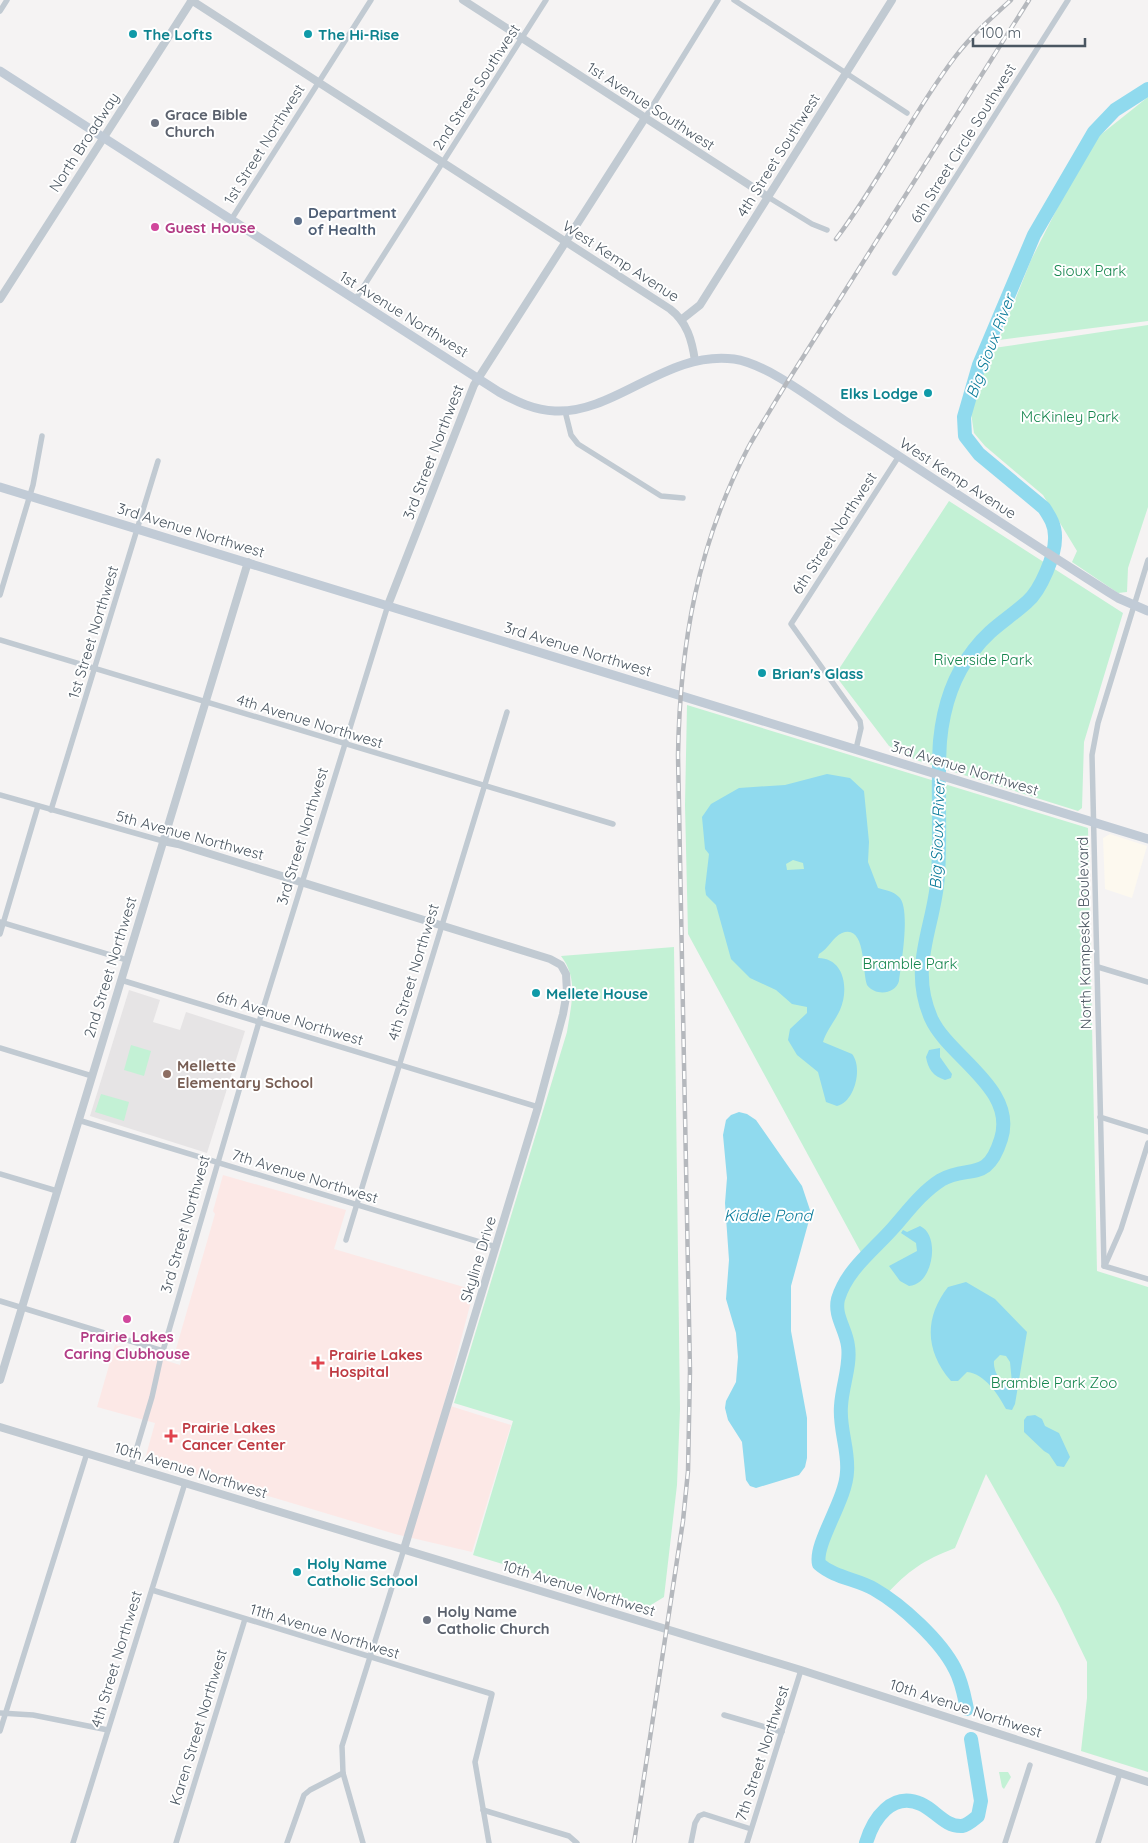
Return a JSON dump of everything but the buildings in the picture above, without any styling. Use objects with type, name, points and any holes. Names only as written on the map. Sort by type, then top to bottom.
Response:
[{"type":"main road","name":"1st Avenue Northwest","points":[[0,72],[478,378],[522,404],[543,410],[565,411]]},
{"type":"main road","name":"West Kemp Avenue","points":[[695,361],[715,358],[734,359],[759,367],[1073,569],[1134,606],[1148,611]]},
{"type":"main road","points":[[565,411],[587,406],[678,366],[695,361]]},
{"type":"main road","name":"3rd Avenue Northwest","points":[[0,487],[1148,839]]},
{"type":"street","points":[[0,11],[7,0]]},
{"type":"street","name":"West Kemp Avenue","points":[[192,0],[670,309],[681,320],[690,337],[695,361]]},
{"type":"street","name":"North Broadway","points":[[0,299],[192,0]]},
{"type":"street","name":"1st Street Northwest","points":[[231,220],[371,0]]},
{"type":"street","name":"1st Avenue Southwest","points":[[463,0],[768,197],[812,224],[827,230]]},
{"type":"street","name":"2nd Street Southwest","points":[[443,162],[546,0]]},
{"type":"street","points":[[645,118],[718,0]]},
{"type":"street","points":[[734,0],[907,113]]},
{"type":"street","name":"4th Street Southwest","points":[[681,320],[700,305],[892,0]]},
{"type":"street","name":"6th Street Circle Southwest","points":[[895,273],[1068,0]]},
{"type":"street","name":"3rd Street Northwest","points":[[131,1467],[259,1022],[388,605],[466,402],[478,378],[645,118]]},
{"type":"street","points":[[355,300],[443,162]]},
{"type":"street","points":[[565,411],[571,435],[578,444],[661,496],[683,498]]},
{"type":"street","points":[[0,595],[30,496],[42,436]]},
{"type":"street","name":"6th Street Northwest","points":[[856,749],[861,728],[860,721],[791,624],[899,456]]},
{"type":"street","name":"1st Street Northwest","points":[[52,810],[158,461]]},
{"type":"street","name":"North Kampeska Boulevard","points":[[1104,1266],[1098,967],[1091,766],[1095,733],[1148,560]]},
{"type":"street","name":"2nd Street Northwest","points":[[0,1380],[248,562]]},
{"type":"street","name":"4th Avenue Northwest","points":[[0,640],[613,824]]},
{"type":"street","name":"4th Street Northwest","points":[[346,1240],[507,712]]},
{"type":"street","name":"5th Avenue Northwest","points":[[0,794],[178,844],[550,958],[561,965],[566,974]]},
{"type":"street","points":[[0,934],[38,806]]},
{"type":"street","points":[[2,923],[127,960]]},
{"type":"street","points":[[1098,967],[1148,982]]},
{"type":"street","name":"Skyline Drive","points":[[404,1549],[538,1107],[568,992],[566,974]]},
{"type":"street","name":"6th Avenue Northwest","points":[[121,980],[538,1107]]},
{"type":"street","points":[[0,1048],[92,1076]]},
{"type":"street","points":[[1100,1117],[1148,1132]]},
{"type":"street","name":"7th Avenue Northwest","points":[[78,1120],[496,1247]]},
{"type":"street","points":[[1148,1143],[1121,1229],[1104,1266],[1148,1279]]},
{"type":"street","points":[[0,1174],[57,1191]]},
{"type":"street","points":[[0,1301],[163,1351]]},
{"type":"street","name":"10th Avenue Northwest","points":[[0,1427],[801,1670],[1148,1782]]},
{"type":"street","points":[[0,1730],[3,1713],[87,1453]]},
{"type":"street","name":"4th Street Northwest","points":[[74,1843],[185,1483]]},
{"type":"street","points":[[362,1843],[343,1773],[342,1746],[404,1549]]},
{"type":"street","name":"11th Avenue Northwest","points":[[152,1590],[492,1694],[475,1762],[483,1810]]},
{"type":"street","name":"Karen Street Northwest","points":[[176,1843],[245,1619]]},
{"type":"street","name":"7th Street Northwest","points":[[747,1843],[801,1670]]},
{"type":"street","points":[[3,1713],[33,1715],[108,1730]]},
{"type":"street","points":[[724,1715],[782,1732]]},
{"type":"street","points":[[1005,1843],[1030,1765]]},
{"type":"street","points":[[287,1843],[304,1796],[317,1786],[343,1773]]},
{"type":"street","points":[[1098,1843],[1120,1773]]},
{"type":"street","points":[[490,1843],[483,1810],[569,1836],[577,1843]]},
{"type":"street","points":[[692,1843],[696,1819],[704,1814],[751,1829]]},
{"type":"shaded area","points":[[1110,834],[1147,846],[1132,898],[1105,889],[1103,838]]},
{"type":"shaded area","name":"Mellette Elementary School","points":[[129,990],[160,1000],[153,1022],[180,1030],[186,1012],[245,1031],[207,1153],[90,1116]]},
{"type":"shaded area","name":"Prairie Lakes Hospital","points":[[223,1175],[346,1210],[334,1249],[474,1290],[444,1404],[511,1425],[472,1552],[395,1534],[145,1459],[155,1423],[97,1407],[115,1345],[180,1365],[184,1352],[176,1349],[215,1214],[213,1211]]},
{"type":"green space","name":"Sioux Park","points":[[1148,97],[1148,321],[999,340],[1031,260],[1065,193],[1099,136]]},
{"type":"green space","name":"McKinley Park","points":[[1148,325],[1148,507],[1128,568],[1127,592],[1118,593],[1072,562],[1077,551],[1043,495],[985,446],[974,433],[970,406],[994,348]]},
{"type":"green space","name":"Riverside Park","points":[[949,501],[1123,613],[1084,742],[1082,808],[1078,811],[916,760],[889,746],[835,675]]},
{"type":"green space","name":"Bramble Park","points":[[687,705],[1088,828],[1097,1271],[1148,1287],[1148,1772],[1081,1751],[1087,1698],[1087,1662],[1059,1604],[986,1474],[955,1548],[917,1567],[901,1579],[885,1596],[856,1580],[834,1574],[819,1564],[819,1550],[833,1520],[847,1476],[841,1405],[849,1348],[837,1312],[837,1304],[846,1282],[864,1258],[688,934],[685,805]]},
{"type":"green space","points":[[674,947],[680,1409],[677,1485],[664,1597],[646,1608],[473,1555],[513,1421],[454,1403],[567,1032],[572,1002],[572,983],[567,965],[561,956]]},
{"type":"green space","points":[[131,1045],[151,1051],[144,1076],[124,1070]]},
{"type":"green space","points":[[101,1094],[129,1102],[124,1121],[95,1112]]},
{"type":"green space","points":[[999,1772],[1008,1772],[1011,1777],[1004,1789],[1002,1787]]},
{"type":"water","points":[[827,774],[850,778],[864,791],[869,842],[868,862],[878,888],[897,895],[903,903],[905,924],[899,981],[893,989],[880,992],[871,989],[867,985],[862,950],[855,935],[850,932],[839,935],[819,954],[818,958],[827,959],[839,969],[844,985],[843,1002],[823,1042],[852,1054],[857,1067],[853,1091],[843,1103],[837,1106],[826,1102],[818,1072],[797,1055],[788,1040],[790,1029],[807,1013],[807,1007],[792,1004],[776,990],[750,978],[731,959],[716,905],[706,895],[705,888],[709,854],[705,849],[702,817],[711,804],[739,788],[785,785]],"holes":[[[793,860],[803,863],[804,869],[787,870],[786,864]]]},
{"type":"water","points":[[940,1048],[940,1057],[952,1074],[951,1078],[945,1080],[932,1072],[926,1057],[929,1050]]},
{"type":"water","name":"Kiddie Pond","points":[[739,1112],[747,1114],[756,1120],[802,1186],[811,1213],[791,1286],[791,1331],[807,1418],[807,1458],[805,1467],[799,1475],[756,1488],[750,1486],[746,1480],[742,1442],[728,1420],[725,1408],[726,1401],[736,1382],[738,1357],[736,1333],[726,1299],[729,1260],[725,1203],[727,1178],[723,1135],[726,1120],[731,1115]]},
{"type":"water","points":[[920,1226],[927,1231],[931,1239],[931,1259],[929,1269],[924,1277],[917,1284],[909,1286],[900,1281],[889,1266],[917,1251],[916,1243],[901,1233],[903,1230],[907,1232]]},
{"type":"water","points":[[966,1282],[995,1299],[1027,1332],[1015,1404],[1012,1410],[1006,1409],[999,1397],[980,1377],[967,1372],[958,1381],[951,1381],[942,1370],[932,1346],[931,1334],[935,1311],[948,1287]],"holes":[[[1000,1355],[1006,1356],[1010,1362],[1012,1383],[1009,1386],[1000,1380],[994,1365],[994,1361]]]},
{"type":"water","points":[[1035,1415],[1042,1419],[1045,1426],[1059,1433],[1070,1457],[1064,1467],[1057,1466],[1049,1454],[1024,1432],[1024,1420],[1027,1416]]},
{"type":"waterway","name":"Big Sioux River","points":[[967,1709],[961,1684],[949,1658],[920,1624],[874,1589],[825,1569],[819,1564],[821,1545],[842,1495],[847,1472],[847,1456],[841,1415],[849,1353],[837,1305],[842,1288],[854,1269],[921,1196],[941,1180],[951,1175],[983,1168],[996,1153],[1001,1139],[1003,1121],[999,1104],[990,1089],[951,1046],[931,1018],[922,980],[922,963],[938,875],[940,741],[946,705],[960,671],[979,643],[1027,602],[1037,589],[1050,562],[1055,544],[1055,532],[1044,508],[979,454],[965,436],[964,417],[979,365],[1034,235],[1094,132],[1115,110],[1148,89]]},
{"type":"waterway","name":"Big Sioux River","points":[[866,1843],[873,1825],[879,1817],[893,1804],[901,1801],[921,1804],[945,1821],[956,1826],[966,1825],[978,1816],[981,1801],[971,1739]]},
{"type":"railway","points":[[836,239],[955,57],[974,34],[1011,0]]},
{"type":"railway","points":[[634,1843],[683,1521],[688,1471],[690,1371],[678,755],[679,714],[683,674],[695,596],[716,520],[749,446],[786,384],[1029,0]]},
{"type":"place","name":"The Lofts","points":[[133,34]]},
{"type":"place","name":"The Hi-Rise","points":[[308,34]]},
{"type":"place","name":"Grace Bible Church","points":[[155,123]]},
{"type":"place","name":"Department of Health","points":[[298,221]]},
{"type":"place","name":"Guest House","points":[[155,227]]},
{"type":"place","name":"Elks Lodge","points":[[928,393]]},
{"type":"place","name":"Brian's Glass","points":[[762,673]]},
{"type":"place","name":"Mellete House","points":[[536,993]]},
{"type":"place","name":"Mellette Elementary School","points":[[167,1074]]},
{"type":"place","name":"Prairie Lakes Caring Clubhouse","points":[[127,1319]]},
{"type":"place","name":"Prairie Lakes Hospital","points":[[318,1363]]},
{"type":"place","name":"Prairie Lakes Cancer Center","points":[[171,1436]]},
{"type":"place","name":"Holy Name Catholic School","points":[[297,1572]]},
{"type":"place","name":"Holy Name Catholic Church","points":[[427,1620]]},
{"type":"park label","name":"Bramble Park Zoo","points":[[1054,1382]]}]
